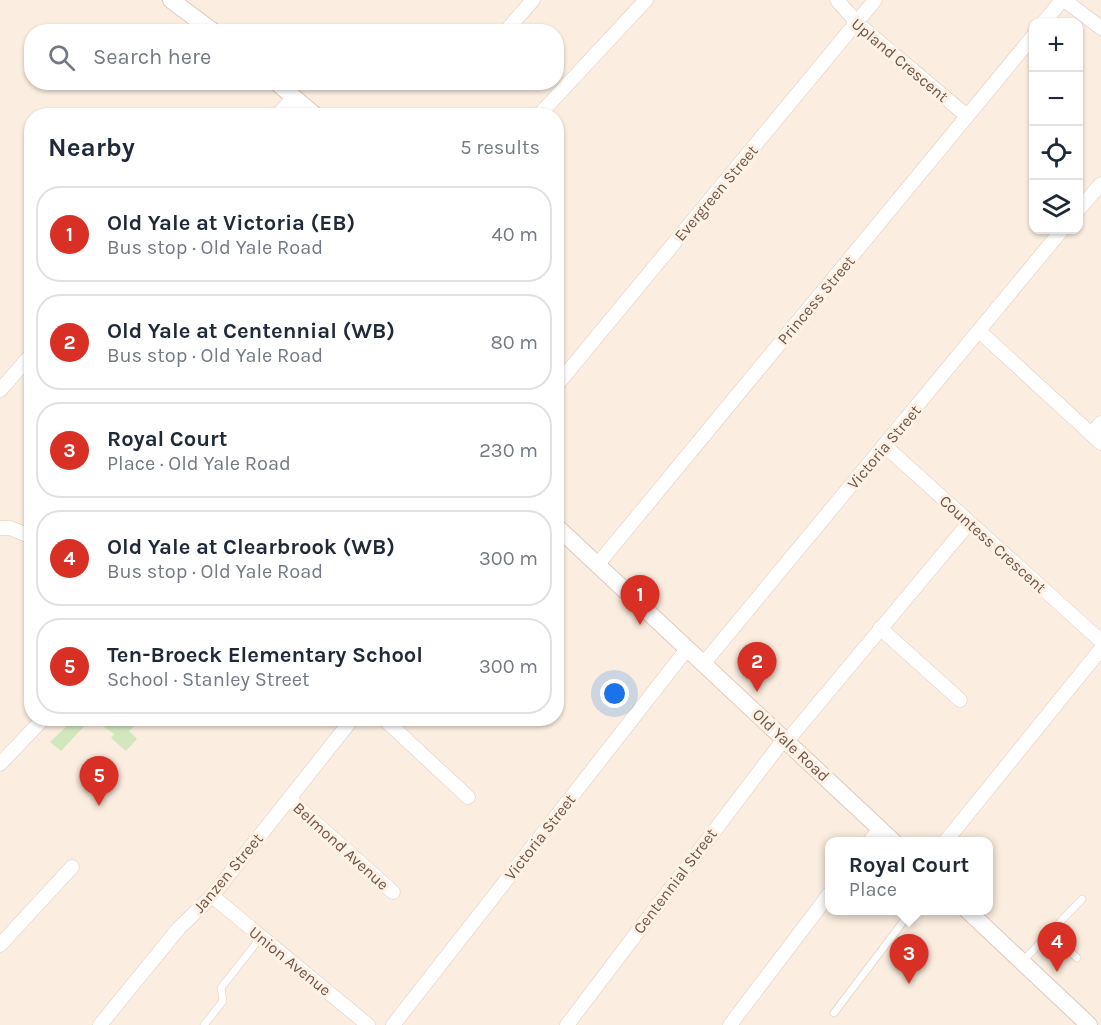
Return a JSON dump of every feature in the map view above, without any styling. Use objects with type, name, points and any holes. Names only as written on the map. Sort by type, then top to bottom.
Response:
[{"type":"street","points":[[171,0],[203,24]]},
{"type":"street","points":[[513,24],[533,0]]},
{"type":"street","points":[[564,88],[646,0]]},
{"type":"street","name":"Upland Crescent","points":[[837,0],[856,23],[967,116]]},
{"type":"street","name":"Evergreen Street","points":[[564,376],[875,0]]},
{"type":"street","points":[[1047,18],[1063,0],[1101,28]]},
{"type":"street","name":"Princess Street","points":[[598,564],[1029,41]]},
{"type":"street","points":[[286,90],[307,108]]},
{"type":"street","points":[[545,108],[562,90]]},
{"type":"street","points":[[284,108],[294,97]]},
{"type":"street","points":[[1083,204],[1101,184]]},
{"type":"street","name":"Victoria Street","points":[[704,663],[1059,234]]},
{"type":"street","points":[[980,332],[1096,439],[1101,423]]},
{"type":"street","points":[[0,390],[24,363]]},
{"type":"street","name":"Countess Crescent","points":[[885,446],[1101,641]]},
{"type":"street","name":"Centennial Street","points":[[567,1025],[786,740],[969,523]]},
{"type":"street","points":[[0,528],[10,528],[24,534]]},
{"type":"street","name":"Old Yale Road","points":[[564,533],[786,740],[874,835]]},
{"type":"street","points":[[880,628],[960,700]]},
{"type":"street","name":"Victoria Street","points":[[393,1025],[687,649]]},
{"type":"street","points":[[949,837],[1101,649]]},
{"type":"street","points":[[0,764],[36,726]]},
{"type":"street","name":"Janzen Street","points":[[100,1025],[179,928],[212,896],[347,726]]},
{"type":"street","points":[[392,726],[468,797]]},
{"type":"street","name":"Belmond Avenue","points":[[289,799],[393,892]]},
{"type":"street","points":[[0,945],[72,867]]},
{"type":"street","name":"Union Avenue","points":[[212,896],[369,1025]]},
{"type":"street","points":[[730,1025],[825,900]]},
{"type":"street","points":[[972,915],[1089,1025]]},
{"type":"lane","points":[[1022,962],[1082,899]]},
{"type":"lane","points":[[834,1013],[908,915]]},
{"type":"lane","points":[[1050,933],[1077,958]]},
{"type":"lane","points":[[204,1025],[223,1001],[220,988],[261,937]]},
{"type":"green space","points":[[67,726],[84,726],[61,751],[50,742]]},
{"type":"green space","points":[[103,726],[134,726],[129,731],[137,739],[126,751],[111,738],[114,734]]},
{"type":"place","name":"Old Yale at Victoria (EB)","points":[[640,625]]},
{"type":"place","name":"Old Yale at Centennial (WB)","points":[[757,692]]},
{"type":"place","name":"Ten-Broeck Elementary School","points":[[99,806]]},
{"type":"place","name":"Old Yale at Clearbrook (WB)","points":[[1057,972]]},
{"type":"place","name":"Royal Court","points":[[909,984]]}]
